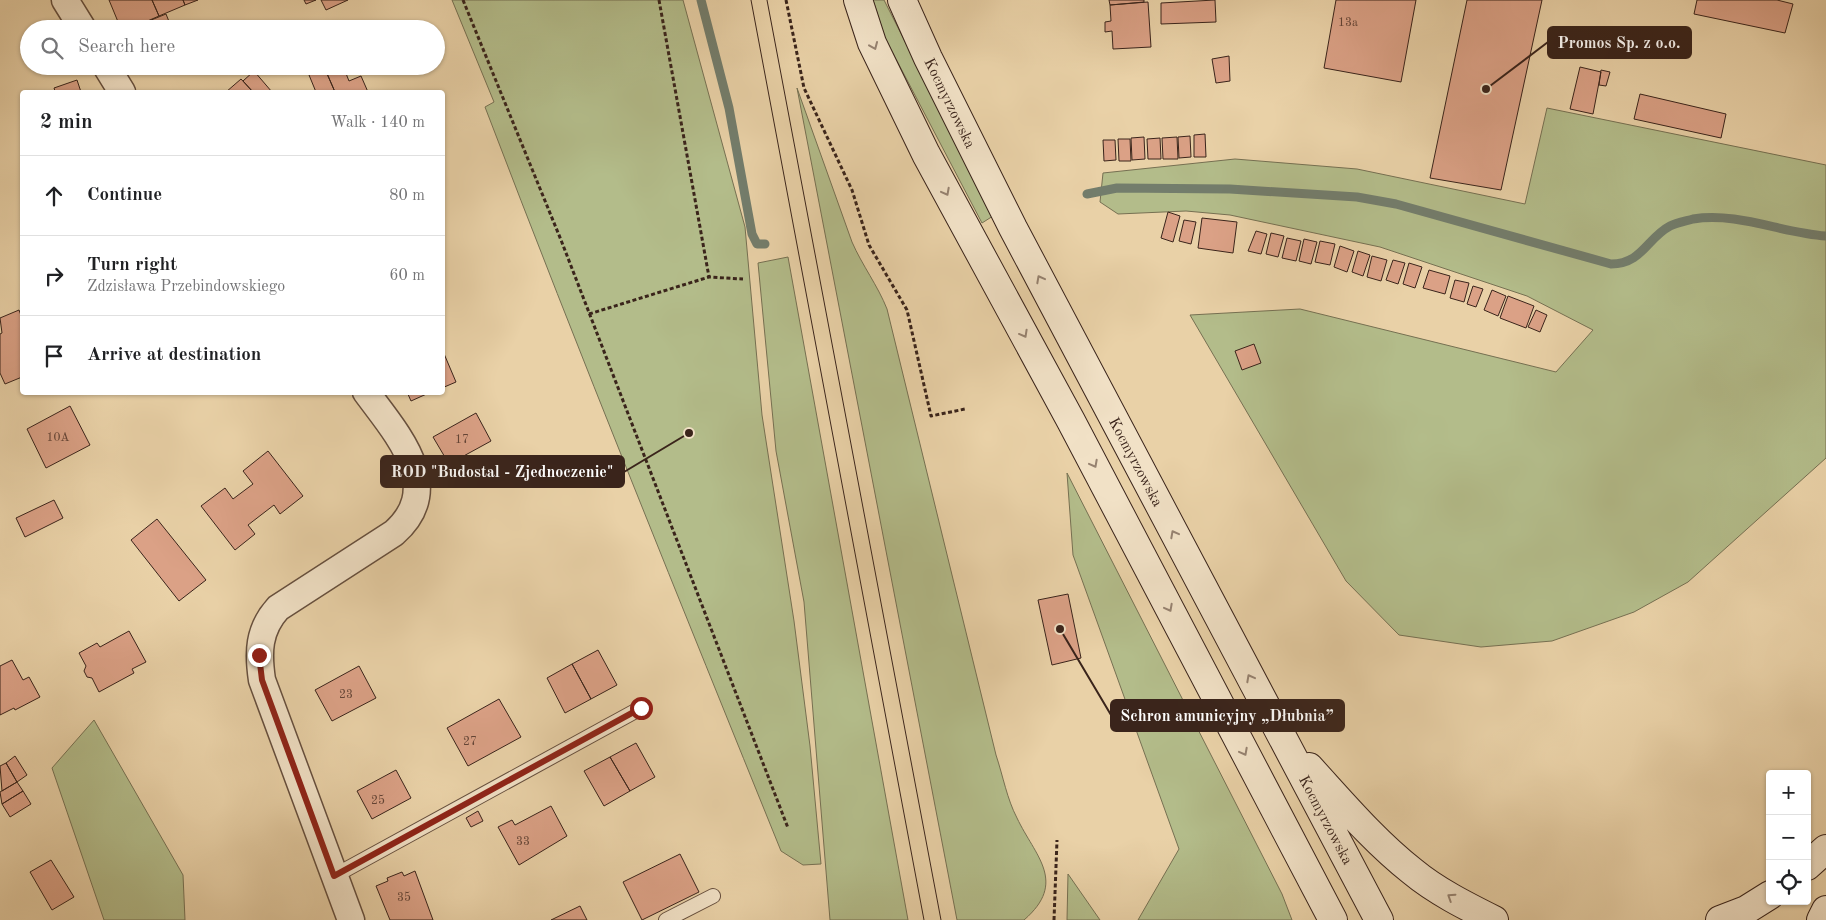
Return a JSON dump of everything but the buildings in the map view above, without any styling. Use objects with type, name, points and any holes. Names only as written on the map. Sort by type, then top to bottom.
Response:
[{"type":"main road","points":[[858,0],[872,43],[926,154],[1071,421],[1333,920]]},
{"type":"main road","name":"Kocmyrzowska","points":[[902,0],[965,135],[1379,920]]},
{"type":"main road","points":[[1281,736],[1358,821],[1412,872],[1462,905],[1494,920]]},
{"type":"main road","points":[[1811,863],[1826,850]]},
{"type":"main road","points":[[1309,876],[1323,920]]},
{"type":"main road","points":[[1720,920],[1746,910],[1766,898]]},
{"type":"main road","points":[[1821,920],[1826,910]]},
{"type":"street","points":[[65,0],[77,20]]},
{"type":"street","points":[[112,75],[121,90]]},
{"type":"street","points":[[351,920],[262,680],[259,650],[264,629],[278,608],[394,533],[410,517],[417,487],[409,454],[368,395]]},
{"type":"lane","points":[[334,876],[641,708]]},
{"type":"lane","points":[[666,920],[713,896]]},
{"type":"path","points":[[463,0],[507,105],[788,828]]},
{"type":"path","points":[[659,0],[709,278]]},
{"type":"path","points":[[786,0],[804,88],[852,190],[869,245],[907,310],[931,416],[965,409]]},
{"type":"path","points":[[589,314],[709,278],[743,279]]},
{"type":"path","points":[[1054,920],[1057,840]]},
{"type":"green space","points":[[452,0],[683,0],[745,227],[762,415],[794,621],[810,746],[821,864],[803,865],[781,851],[557,294],[485,107],[494,102]]},
{"type":"green space","points":[[873,0],[884,0],[993,216],[982,223],[885,38]]},
{"type":"green space","points":[[797,88],[852,242],[887,309],[996,755],[1014,811],[1044,869],[1046,881],[1044,893],[1037,906],[1024,920],[957,920]]},
{"type":"green space","points":[[1547,108],[1826,165],[1826,458],[1688,582],[1634,612],[1552,641],[1481,647],[1399,635],[1346,581],[1190,315],[1300,309],[1556,372],[1593,330],[1527,296],[1380,247],[1230,215],[1186,211],[1118,214],[1100,202],[1103,173],[1235,159],[1357,169],[1525,204]]},
{"type":"green space","points":[[788,257],[908,920],[830,920],[804,602],[776,451],[758,263]]},
{"type":"green space","points":[[1067,473],[1282,894],[1292,920],[1138,920],[1179,849],[1073,555]]},
{"type":"green space","points":[[94,720],[183,875],[185,920],[104,920],[52,768]]},
{"type":"green space","points":[[1068,874],[1100,920],[1067,920]]},
{"type":"waterway","points":[[701,0],[729,108],[752,234],[757,244],[765,244]]},
{"type":"waterway","points":[[1087,194],[1117,188],[1230,189],[1357,197],[1396,204],[1611,264],[1630,260],[1644,250],[1662,231],[1672,225],[1693,219],[1727,218],[1826,236]]},
{"type":"tram line","points":[[751,0],[924,920]]},
{"type":"tram line","points":[[767,0],[941,920]]},
{"type":"place","name":"Promos Sp. z o.o.","points":[[1486,89]]},
{"type":"place","name":"ROD \"Budostal - Zjednoczenie\"","points":[[689,433]]},
{"type":"place","name":"Schron amunicyjny „Dłubnia”","points":[[1060,629]]},
{"type":"route","points":[[259,655],[262,680],[334,876],[641,708]]}]
